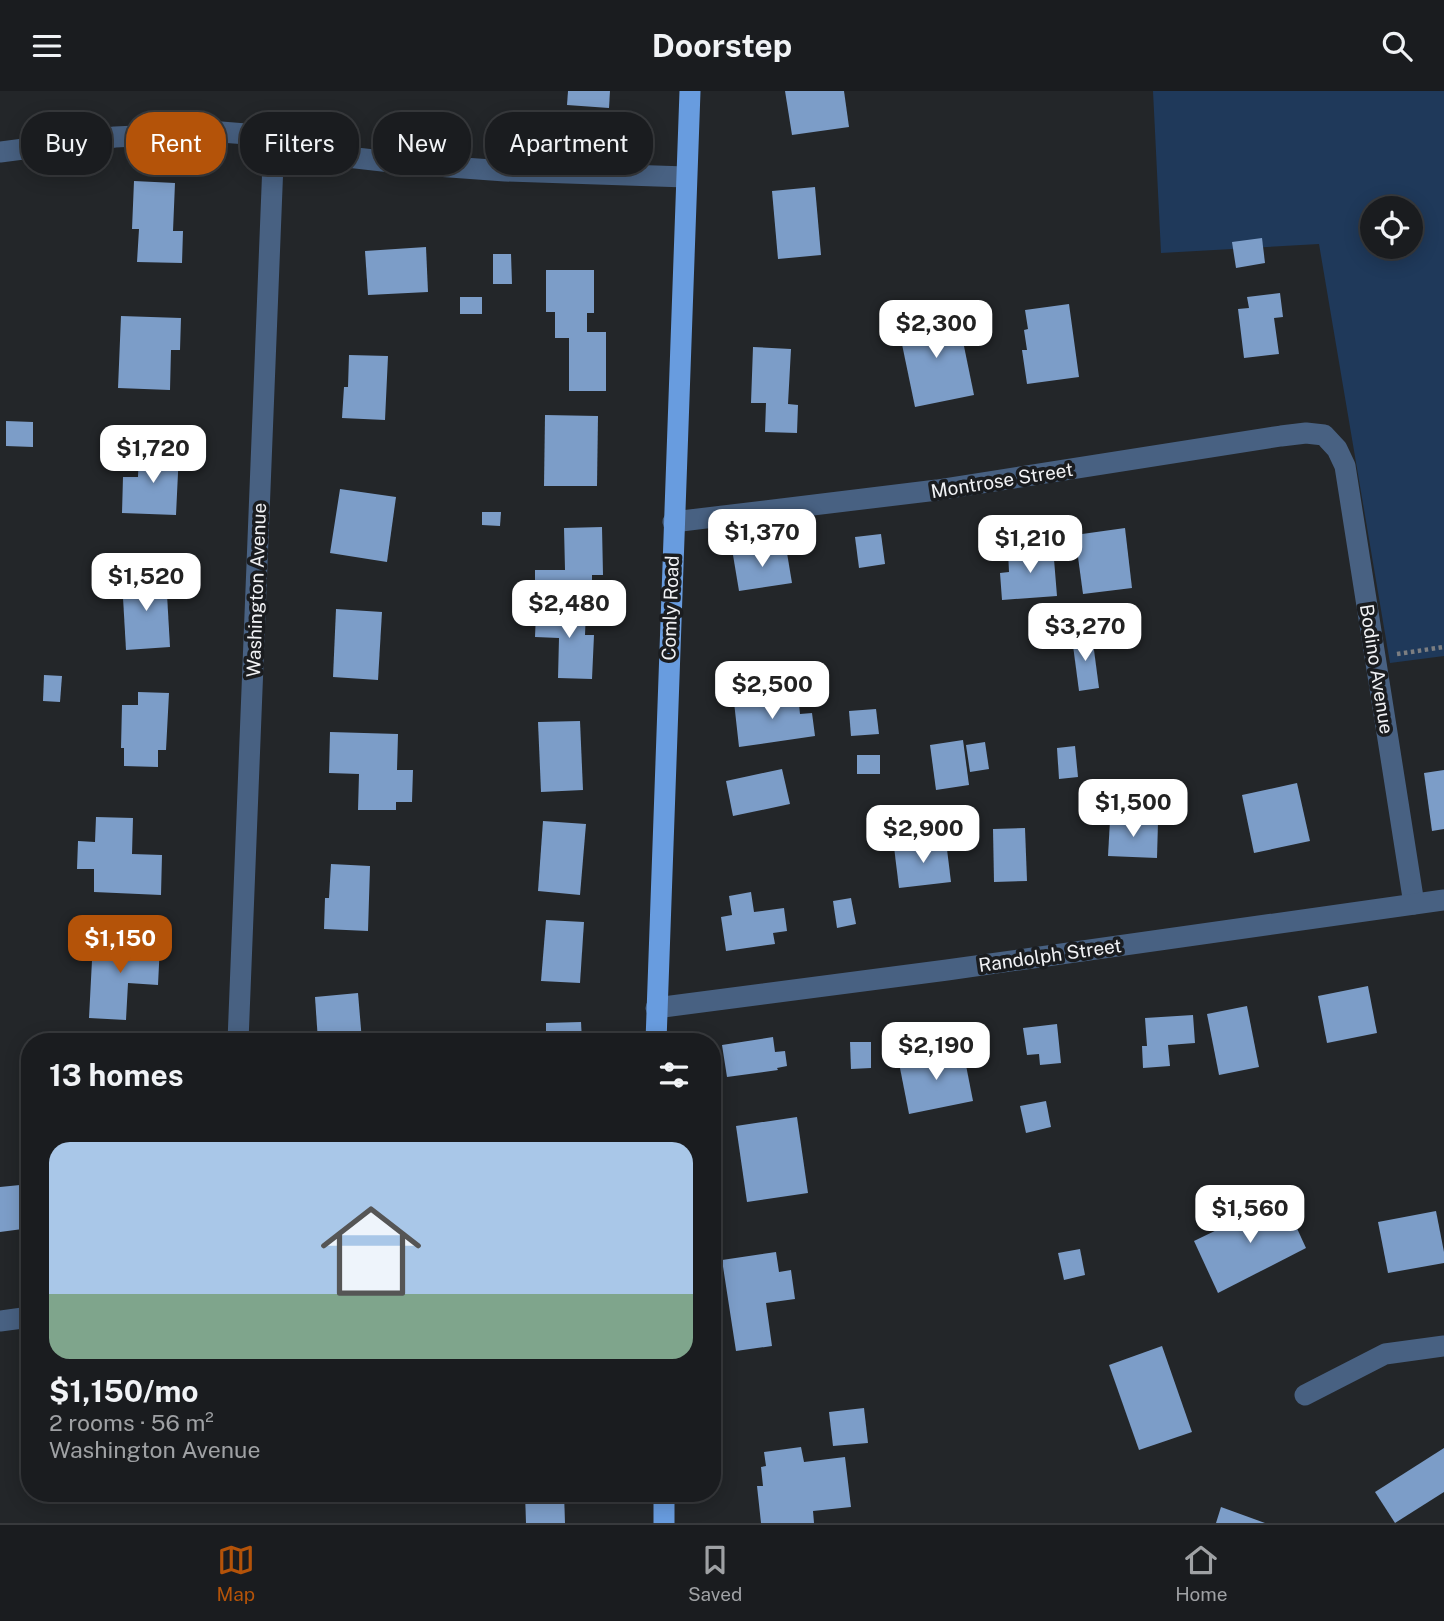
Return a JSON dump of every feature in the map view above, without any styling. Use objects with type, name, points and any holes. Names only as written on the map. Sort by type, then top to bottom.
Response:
[{"type":"main road","name":"Comly Road","points":[[656,1033],[690,91]]},
{"type":"main road","points":[[664,1502],[664,1523]]},
{"type":"street","points":[[0,152],[115,137],[240,134]]},
{"type":"street","points":[[359,158],[505,171],[686,177]]},
{"type":"street","name":"Washington Avenue","points":[[238,1033],[273,175]]},
{"type":"street","name":"Montrose Street","points":[[673,522],[937,490],[1281,436],[1306,433],[1324,435],[1328,439]]},
{"type":"street","name":"Bodino Avenue","points":[[1328,439],[1337,449],[1345,466],[1414,904]]},
{"type":"street","name":"Randolph Street","points":[[656,1008],[1444,900]]},
{"type":"street","points":[[0,1321],[21,1318]]},
{"type":"street","points":[[1305,1395],[1385,1354],[1444,1346]]},
{"type":"path","points":[[1375,657],[1444,647]]},
{"type":"shaded area","points":[[1153,91],[1444,91],[1444,656],[1390,663],[1319,244],[1161,253]]},
{"type":"building","points":[[568,91],[610,91],[609,108],[567,105]]},
{"type":"building","points":[[785,91],[844,91],[849,127],[792,135]]},
{"type":"building","points":[[134,181],[175,183],[173,231],[183,231],[182,263],[137,262],[139,229],[132,229]]},
{"type":"building","points":[[815,187],[821,255],[778,259],[772,191]]},
{"type":"building","points":[[1262,238],[1265,263],[1236,268],[1232,242]]},
{"type":"building","points":[[426,247],[428,292],[368,295],[365,251]]},
{"type":"building","points":[[493,254],[511,254],[512,284],[493,284]]},
{"type":"building","points":[[546,270],[594,270],[594,313],[587,313],[587,332],[606,332],[606,391],[569,391],[569,338],[555,338],[555,312],[546,312]]},
{"type":"building","points":[[1280,293],[1283,317],[1274,318],[1279,354],[1244,358],[1238,309],[1249,308],[1247,297]]},
{"type":"building","points":[[460,297],[482,297],[482,314],[460,314]]},
{"type":"building","points":[[1069,304],[1079,377],[1027,384],[1022,350],[1027,350],[1025,310]]},
{"type":"building","points":[[957,312],[974,395],[915,407],[898,325]]},
{"type":"building","points":[[121,316],[181,318],[180,350],[171,350],[170,390],[118,388]]},
{"type":"building","points":[[753,347],[791,349],[788,404],[798,405],[797,433],[765,432],[766,403],[751,403]]},
{"type":"building","points":[[349,355],[388,356],[385,420],[342,418],[344,387],[348,387]]},
{"type":"building","points":[[545,415],[598,416],[597,486],[544,486]]},
{"type":"building","points":[[6,421],[33,422],[33,447],[6,446]]},
{"type":"building","points":[[139,451],[179,452],[176,515],[122,513],[123,477],[138,477]]},
{"type":"building","points":[[340,489],[396,497],[387,562],[330,553]]},
{"type":"building","points":[[482,512],[501,512],[500,526],[482,525]]},
{"type":"building","points":[[602,527],[603,575],[592,575],[592,598],[535,598],[535,570],[565,570],[564,528]]},
{"type":"building","points":[[1125,528],[1132,588],[1083,594],[1075,535]]},
{"type":"building","points":[[881,534],[885,564],[859,568],[855,537]]},
{"type":"building","points":[[786,547],[792,583],[739,591],[733,555]]},
{"type":"building","points":[[1053,547],[1057,596],[1002,600],[1000,573],[1009,572],[1008,551]]},
{"type":"building","points":[[166,577],[170,647],[126,650],[122,580]]},
{"type":"building","points":[[568,601],[584,602],[585,635],[594,635],[592,679],[558,678],[559,638],[535,637],[536,612],[560,613],[560,609],[567,609]]},
{"type":"building","points":[[336,609],[382,612],[378,680],[333,677]]},
{"type":"building","points":[[1092,635],[1099,688],[1079,691],[1072,638]]},
{"type":"building","points":[[44,675],[62,676],[60,702],[43,701]]},
{"type":"building","points":[[138,692],[169,693],[166,750],[158,750],[158,767],[124,766],[124,748],[121,748],[122,705],[138,705]]},
{"type":"building","points":[[798,694],[800,714],[812,713],[815,736],[739,747],[734,702]]},
{"type":"building","points":[[876,709],[879,734],[851,736],[849,711]]},
{"type":"building","points":[[580,721],[583,790],[541,792],[538,722]]},
{"type":"building","points":[[330,732],[398,734],[397,770],[413,770],[412,802],[396,802],[396,810],[358,810],[359,774],[329,773]]},
{"type":"building","points":[[963,740],[969,785],[936,790],[930,745]]},
{"type":"building","points":[[985,742],[989,769],[970,772],[966,745]]},
{"type":"building","points":[[1075,746],[1078,777],[1059,779],[1057,748]]},
{"type":"building","points":[[857,755],[880,755],[880,774],[857,774]]},
{"type":"building","points":[[782,769],[790,804],[733,816],[726,781]]},
{"type":"building","points":[[1444,770],[1444,829],[1432,831],[1424,773]]},
{"type":"building","points":[[1297,783],[1310,841],[1254,853],[1242,795]]},
{"type":"building","points":[[96,817],[133,818],[132,854],[162,855],[161,895],[94,892],[94,869],[77,869],[78,841],[95,842]]},
{"type":"building","points":[[1110,820],[1158,822],[1157,858],[1108,856]]},
{"type":"building","points":[[543,821],[586,824],[580,895],[538,891]]},
{"type":"building","points":[[1025,828],[1027,881],[994,882],[993,829]]},
{"type":"building","points":[[946,841],[951,882],[899,888],[894,847]]},
{"type":"building","points":[[331,864],[370,866],[368,931],[324,929],[325,898],[329,898]]},
{"type":"building","points":[[751,892],[754,912],[784,908],[787,931],[773,933],[775,944],[726,951],[721,917],[732,915],[729,896]]},
{"type":"building","points":[[851,898],[856,924],[837,928],[833,901]]},
{"type":"building","points":[[546,920],[584,922],[580,983],[541,981]]},
{"type":"building","points":[[93,941],[160,944],[158,985],[128,983],[126,1020],[89,1018]]},
{"type":"building","points":[[1368,986],[1377,1033],[1327,1043],[1318,996]]},
{"type":"building","points":[[358,993],[361,1033],[317,1033],[315,997]]},
{"type":"building","points":[[1247,1006],[1259,1067],[1219,1075],[1207,1014]]},
{"type":"building","points":[[1193,1015],[1195,1043],[1168,1045],[1170,1066],[1143,1068],[1142,1046],[1147,1046],[1145,1018]]},
{"type":"building","points":[[581,1022],[582,1033],[546,1033],[546,1023]]},
{"type":"building","points":[[1057,1024],[1061,1063],[1040,1065],[1039,1054],[1027,1055],[1023,1028]]},
{"type":"building","points":[[773,1037],[775,1052],[785,1051],[787,1066],[777,1068],[778,1070],[727,1077],[722,1045]]},
{"type":"building","points":[[850,1042],[871,1042],[871,1068],[851,1069]]},
{"type":"building","points":[[963,1050],[973,1101],[909,1114],[899,1063]]},
{"type":"building","points":[[1046,1101],[1051,1127],[1026,1133],[1020,1106]]},
{"type":"building","points":[[797,1117],[808,1193],[747,1202],[736,1126]]},
{"type":"building","points":[[21,1185],[21,1229],[0,1232],[0,1187]]},
{"type":"building","points":[[1283,1198],[1306,1248],[1218,1293],[1194,1241]]},
{"type":"building","points":[[1436,1211],[1444,1263],[1388,1273],[1378,1222]]},
{"type":"building","points":[[1080,1249],[1085,1275],[1064,1280],[1058,1253]]},
{"type":"building","points":[[776,1252],[779,1272],[791,1270],[795,1299],[766,1303],[772,1346],[736,1351],[722,1260]]},
{"type":"building","points":[[1162,1346],[1192,1432],[1139,1450],[1109,1365]]},
{"type":"building","points":[[864,1408],[868,1443],[833,1446],[829,1412]]},
{"type":"building","points":[[801,1447],[804,1462],[845,1457],[851,1507],[813,1511],[814,1523],[761,1523],[757,1486],[763,1486],[761,1467],[766,1466],[764,1452]]},
{"type":"building","points":[[1444,1448],[1444,1492],[1395,1523],[1375,1492]]},
{"type":"building","points":[[525,1502],[564,1502],[565,1523],[526,1523]]},
{"type":"building","points":[[1221,1507],[1265,1523],[1216,1523]]}]
